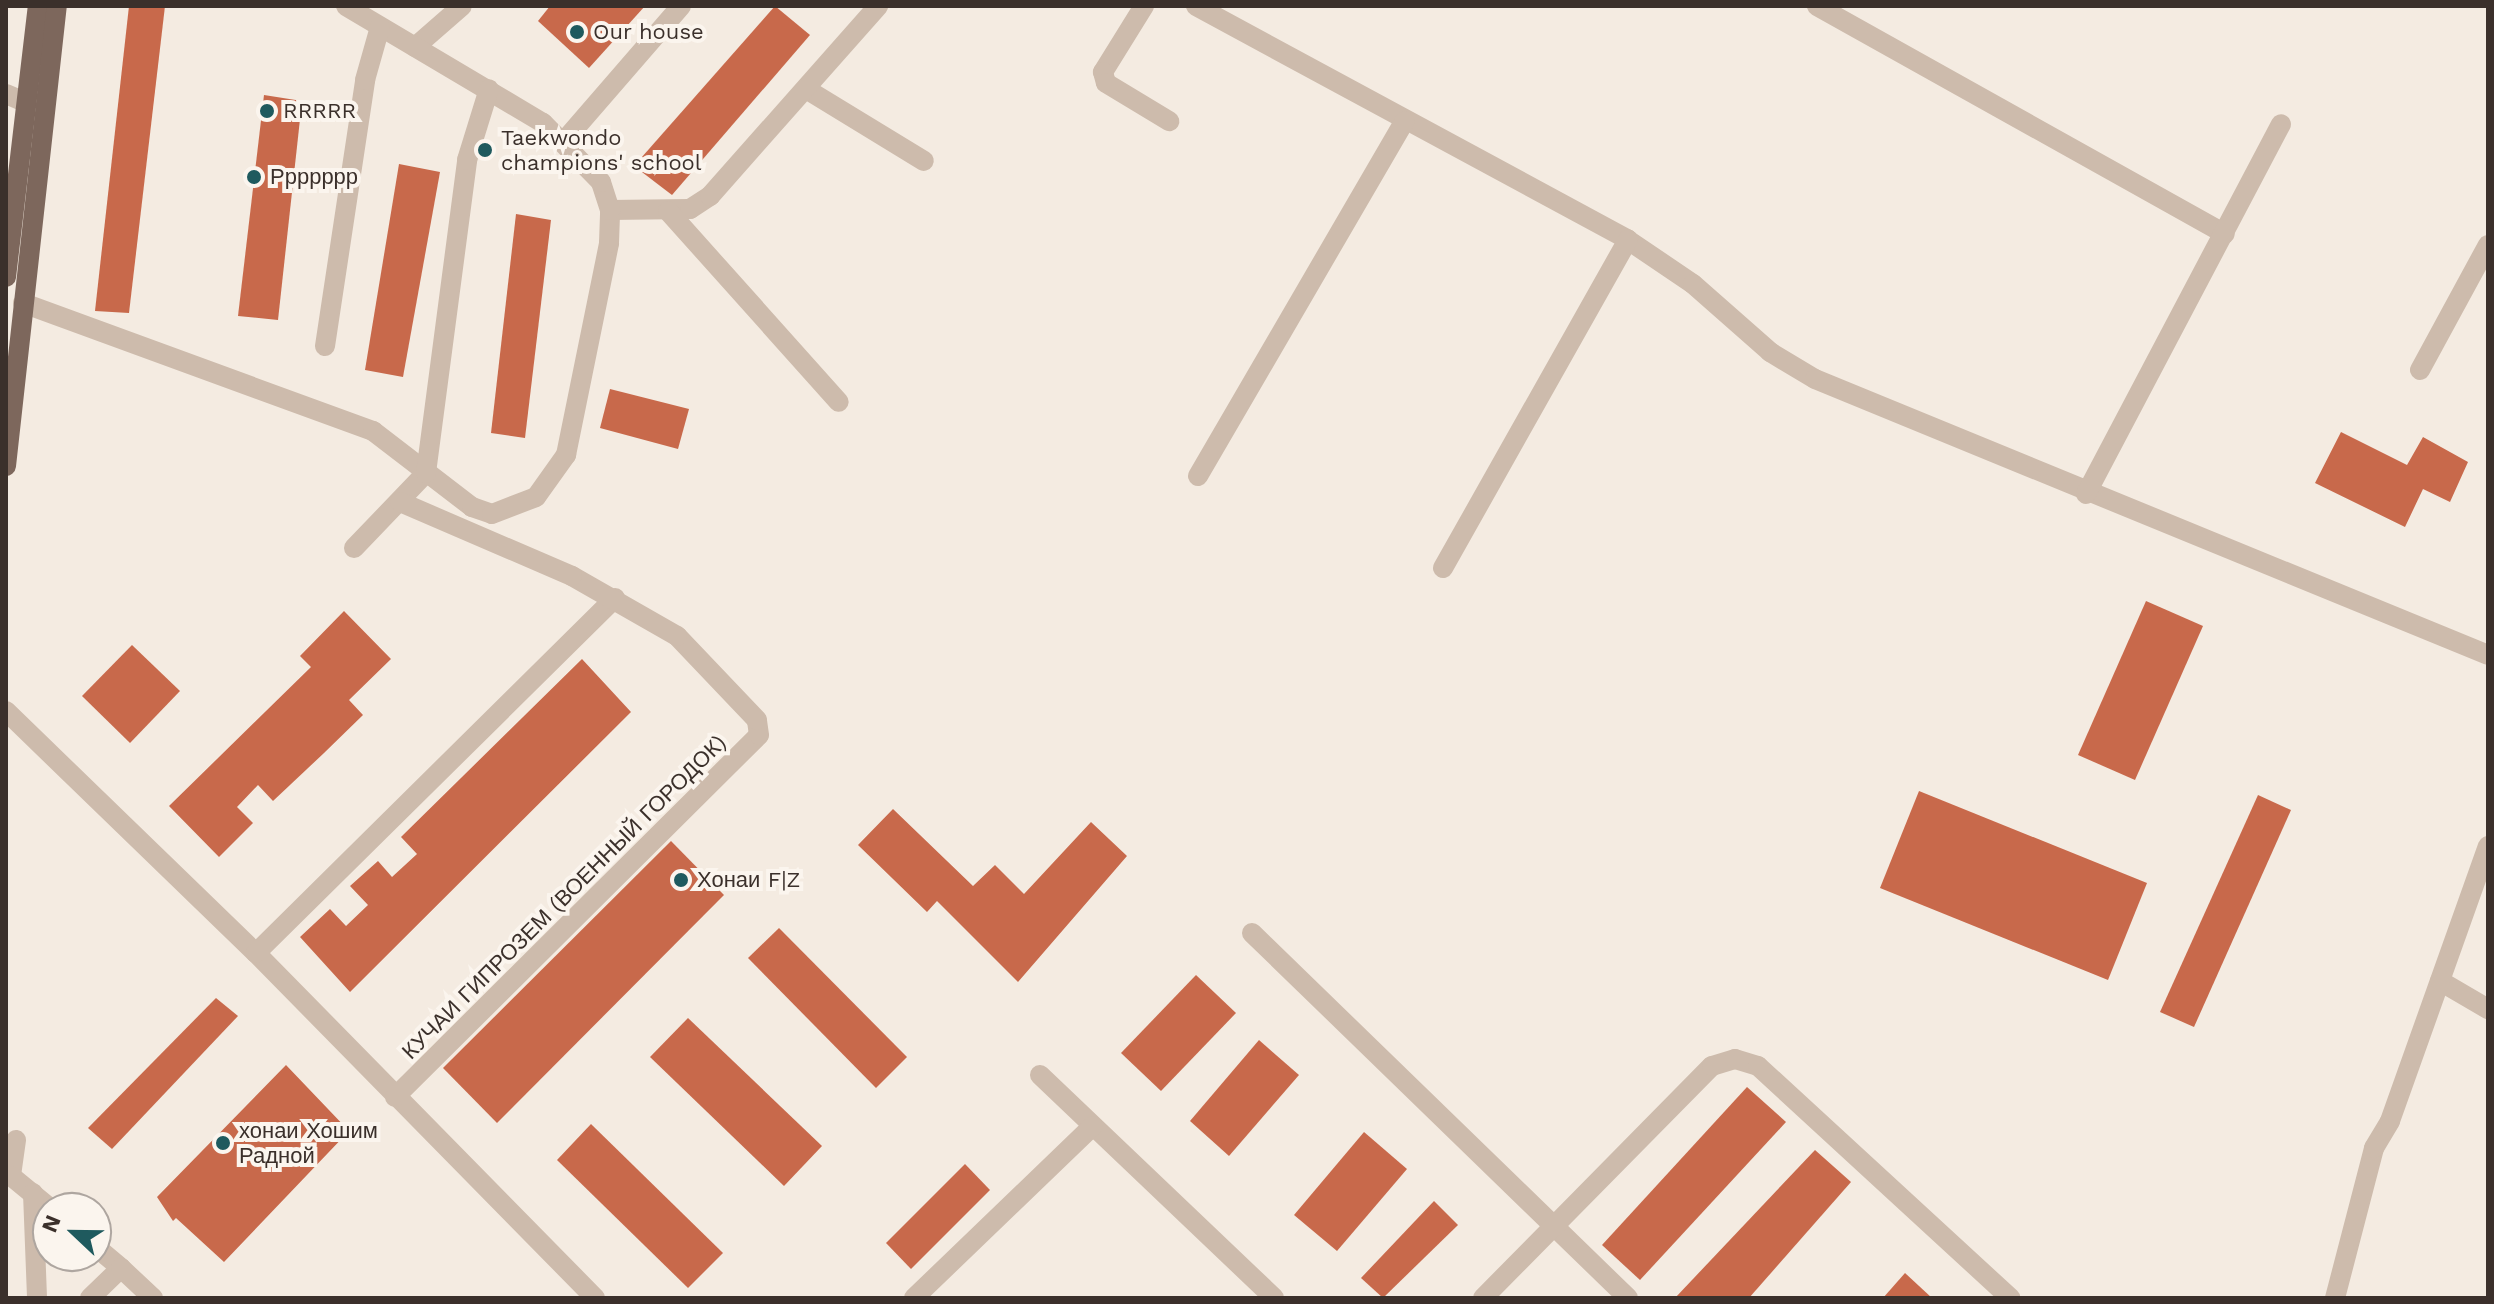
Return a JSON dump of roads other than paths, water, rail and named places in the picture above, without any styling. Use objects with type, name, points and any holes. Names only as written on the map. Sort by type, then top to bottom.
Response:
[{"type":"main road","points":[[6,277],[16,98],[38,6]]},
{"type":"main road","points":[[6,466],[57,6]]},
{"type":"street","points":[[23,303],[373,431],[446,492],[492,514],[517,509],[552,479],[566,455],[609,243],[610,210],[601,182],[565,140],[489,89],[346,6]]},
{"type":"street","points":[[415,47],[462,6]]},
{"type":"street","points":[[565,140],[681,6]]},
{"type":"street","points":[[610,210],[690,209],[710,196],[878,6]]},
{"type":"street","points":[[1144,6],[1103,72],[1106,83],[1169,121]]},
{"type":"street","points":[[1196,6],[1404,122],[1628,240],[1693,284],[1770,352],[1815,379],[2086,494],[2488,655]]},
{"type":"street","points":[[1817,6],[2225,234]]},
{"type":"street","points":[[325,346],[365,80],[380,27]]},
{"type":"street","points":[[354,548],[426,473],[467,160],[489,89]]},
{"type":"street","points":[[806,89],[924,161]]},
{"type":"street","points":[[1198,476],[1404,122]]},
{"type":"street","points":[[2086,494],[2281,124]]},
{"type":"street","points":[[668,211],[839,402]]},
{"type":"street","points":[[1443,568],[1628,240]]},
{"type":"street","points":[[2420,370],[2488,245]]},
{"type":"street","name":"КУЧАИ ГИПРОЗЕМ (ВОЕННЫЙ ГОРОДОК)","points":[[395,1097],[759,735],[757,720],[689,647],[615,598],[400,502]]},
{"type":"street","points":[[256,953],[615,598]]},
{"type":"street","points":[[6,711],[256,953],[595,1298]]},
{"type":"street","points":[[2335,1298],[2374,1148],[2390,1121],[2488,846]]},
{"type":"street","points":[[1252,933],[1628,1298]]},
{"type":"street","points":[[2440,981],[2488,1009]]},
{"type":"street","points":[[1483,1298],[1712,1066],[1735,1059],[1758,1066],[2010,1298]]},
{"type":"street","points":[[1040,1075],[1274,1298]]},
{"type":"street","points":[[920,1296],[1093,1126]]},
{"type":"street","points":[[16,1140],[11,1176],[32,1192]]},
{"type":"street","points":[[112,1260],[153,1298]]},
{"type":"street","points":[[90,1298],[121,1268]]},
{"type":"street","points":[[36,1272],[37,1298]]},
{"type":"place","name":"Our house","points":[[577,32]]},
{"type":"place","name":"RRRRR","points":[[267,111]]},
{"type":"place","name":"Taekwondo champions' school","points":[[485,150]]},
{"type":"place","name":"Ррррррр","points":[[254,177]]},
{"type":"place","name":"Хонаи F|Z","points":[[681,880]]},
{"type":"place","name":"хонаи Хошим Радной","points":[[223,1143]]}]
